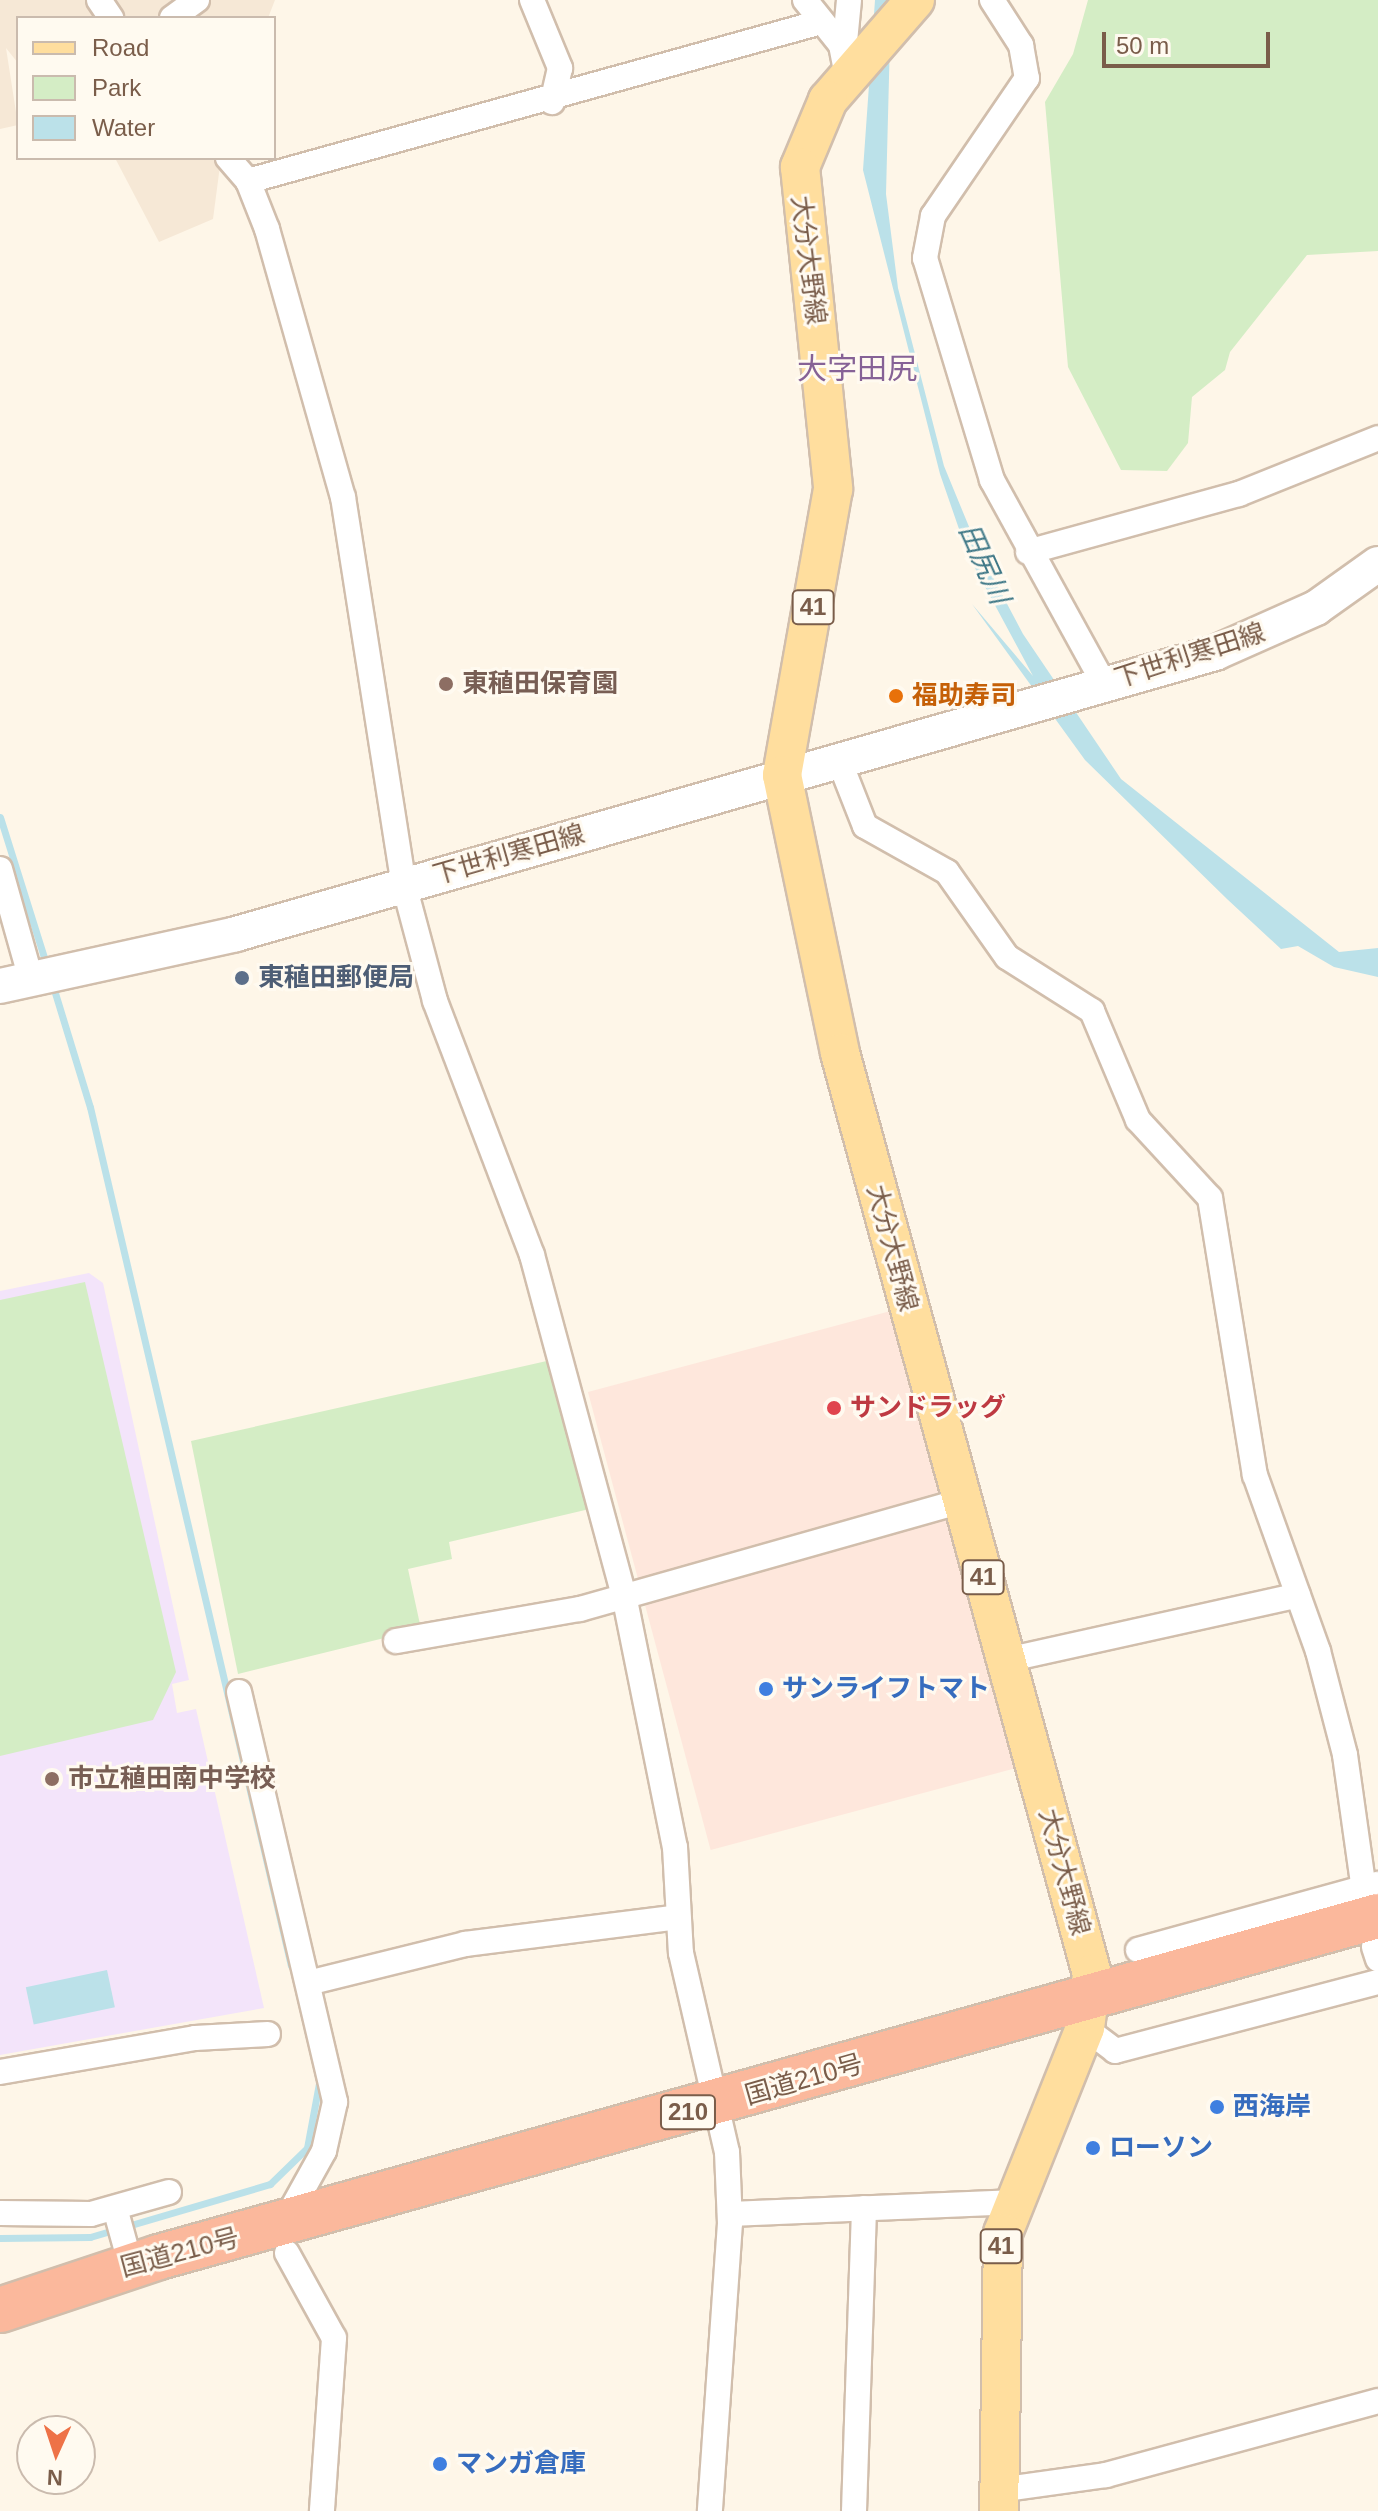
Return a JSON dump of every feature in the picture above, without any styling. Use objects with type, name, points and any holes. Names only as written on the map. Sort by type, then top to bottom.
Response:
[{"type":"highway","name":"国道210号","points":[[0,2339],[285,2239],[1374,1930]]},
{"type":"highway","name":"国道210号","points":[[0,2310],[122,2234],[285,2239]]},
{"type":"main road","name":"大分大野線","points":[[906,12],[849,64],[815,122],[800,167],[833,489],[782,775],[840,1053],[1006,1660],[1089,2013]]},
{"type":"main road","name":"下世利寒田線","points":[[16,982],[236,934],[1092,687],[1268,632],[1378,564]]},
{"type":"main road","name":"41","points":[[999,2500],[1001,2253],[1011,2202],[1089,2013]]},
{"type":"street","points":[[175,16],[197,0]]},
{"type":"street","points":[[532,0],[560,68],[552,102]]},
{"type":"street","points":[[805,0],[849,64]]},
{"type":"street","points":[[849,0],[849,64]]},
{"type":"street","points":[[992,0],[1021,45],[1027,78],[933,216],[925,258],[983,452],[1092,687]]},
{"type":"street","points":[[248,181],[552,102],[821,22]]},
{"type":"street","points":[[230,160],[248,181],[345,507],[404,885],[445,1034],[469,1082],[569,1370],[624,1595],[675,1847],[678,1917],[723,2116],[730,2214],[710,2511]]},
{"type":"street","points":[[1028,552],[1239,494],[1378,438]]},
{"type":"street","points":[[839,760],[865,826],[947,872],[1007,957],[1084,1002],[1138,1120],[1206,1188],[1255,1475],[1298,1595],[1347,1765],[1374,1930]]},
{"type":"street","points":[[0,869],[16,982]]},
{"type":"street","points":[[396,1641],[624,1595],[962,1501]]},
{"type":"street","points":[[1006,1660],[1298,1595]]},
{"type":"street","points":[[239,1692],[312,1982],[334,2119],[318,2166],[285,2239],[334,2338],[322,2511]]},
{"type":"street","points":[[312,1982],[465,1944],[678,1917]]},
{"type":"street","points":[[1138,1950],[1374,1930]]},
{"type":"street","points":[[1089,2013],[1115,2051],[1374,1930]]},
{"type":"street","points":[[0,2072],[195,2038],[268,2034]]},
{"type":"street","points":[[0,2213],[70,2216],[122,2234],[169,2192]]},
{"type":"street","points":[[730,2214],[1011,2202]]},
{"type":"street","points":[[854,2511],[864,2208]]},
{"type":"street","points":[[999,2500],[1106,2475],[1378,2401]]},
{"type":"shaded area","points":[[0,0],[275,0],[269,16],[16,16],[16,60],[6,48],[16,125],[0,129]]},
{"type":"shaded area","points":[[116,160],[221,160],[213,219],[159,242]]},
{"type":"shaded area","points":[[89,1273],[103,1283],[189,1680],[172,1684],[177,1713],[196,1709],[264,2008],[0,2055],[0,1291]]},
{"type":"shaded area","points":[[898,1309],[1021,1767],[711,1850],[588,1392]]},
{"type":"green space","points":[[1088,0],[1378,0],[1378,251],[1307,255],[1230,352],[1225,370],[1192,397],[1188,443],[1167,471],[1121,470],[1068,367],[1045,102],[1073,54]]},
{"type":"green space","points":[[85,1282],[176,1672],[153,1720],[0,1756],[0,1300]]},
{"type":"green space","points":[[560,1358],[598,1507],[449,1542],[452,1559],[408,1569],[421,1629],[238,1674],[191,1441]]},
{"type":"water","name":"田尻川","points":[[875,0],[891,0],[886,194],[898,288],[944,466],[979,551],[1023,634],[1121,779],[1339,952],[1378,948],[1378,977],[1334,967],[1298,946],[1281,949],[1085,760],[972,604],[1033,676],[968,555],[940,474],[863,170]]},
{"type":"water","points":[[107,1970],[115,2007],[34,2024],[26,1987]]},
{"type":"waterway","points":[[0,817],[47,967]]},
{"type":"waterway","points":[[52,983],[90,1107],[291,1966]]},
{"type":"waterway","points":[[0,2238],[90,2237],[270,2184],[307,2148],[319,2083]]},
{"type":"place","name":"東稙田保育園","points":[[446,684]]},
{"type":"place","name":"福助寿司","points":[[896,696]]},
{"type":"place","name":"東稙田郵便局","points":[[242,978]]},
{"type":"place","name":"サンドラッグ","points":[[834,1408]]},
{"type":"place","name":"サンライフトマト","points":[[766,1689]]},
{"type":"place","name":"市立稙田南中学校","points":[[52,1779]]},
{"type":"place","name":"西海岸","points":[[1217,2107]]},
{"type":"place","name":"ローソン","points":[[1093,2148]]},
{"type":"place","name":"マンガ倉庫","points":[[440,2464]]},
{"type":"district","name":"大字田尻","points":[[857,369]]}]
